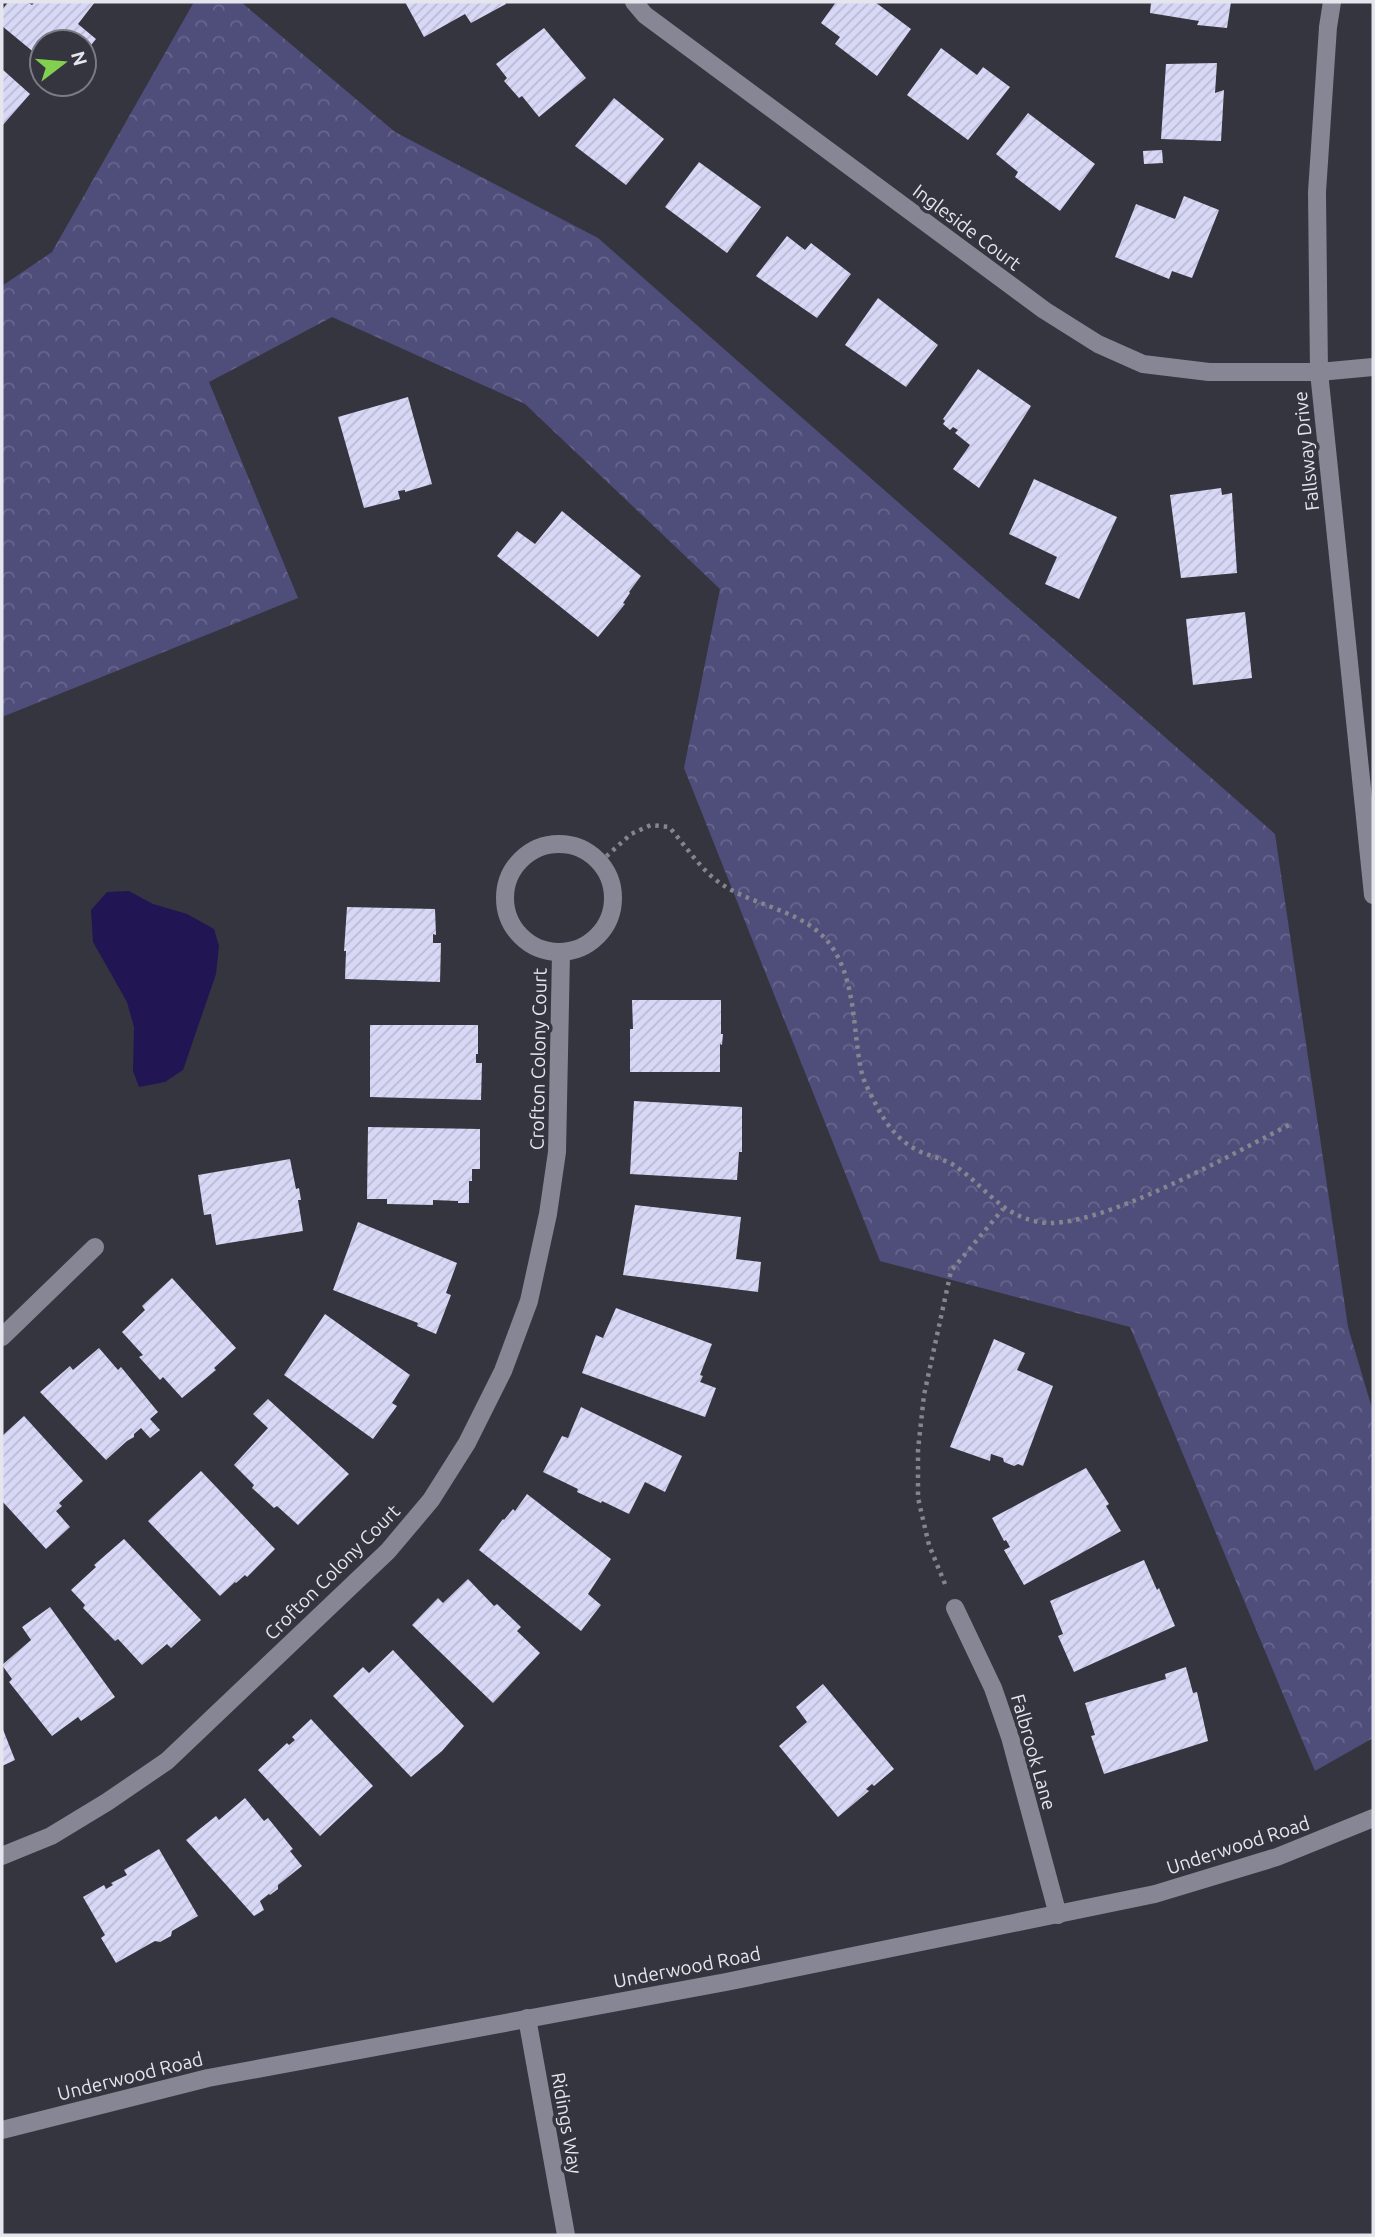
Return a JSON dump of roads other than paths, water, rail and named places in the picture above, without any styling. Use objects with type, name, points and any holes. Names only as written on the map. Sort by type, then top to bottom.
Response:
[{"type":"street","name":"Ingleside Court","points":[[634,2],[645,15],[1044,310],[1098,344],[1143,364],[1209,372],[1319,372],[1373,367]]},
{"type":"street","name":"Fallsway Drive","points":[[1332,2],[1317,192],[1319,372],[1373,895]]},
{"type":"street","name":"Crofton Colony Court","points":[[564,844],[584,850],[600,862],[613,885],[612,916],[602,933],[583,949],[561,954],[537,948],[522,938],[510,922],[505,895],[511,873],[526,855],[542,846],[564,844]]},
{"type":"street","name":"Crofton Colony Court","points":[[2,1856],[51,1836],[167,1761],[388,1551],[431,1500],[467,1443],[503,1371],[529,1301],[548,1214],[558,1153],[561,954]]},
{"type":"street","points":[[2,1337],[96,1247]]},
{"type":"street","name":"Falbrook Lane","points":[[955,1608],[993,1688],[1010,1737],[1058,1915]]},
{"type":"street","name":"Underwood Road","points":[[2,2130],[208,2078],[726,1982],[1168,1891],[1277,1857],[1373,1818]]},
{"type":"street","name":"Ridings Way","points":[[527,2018],[566,2235]]}]
